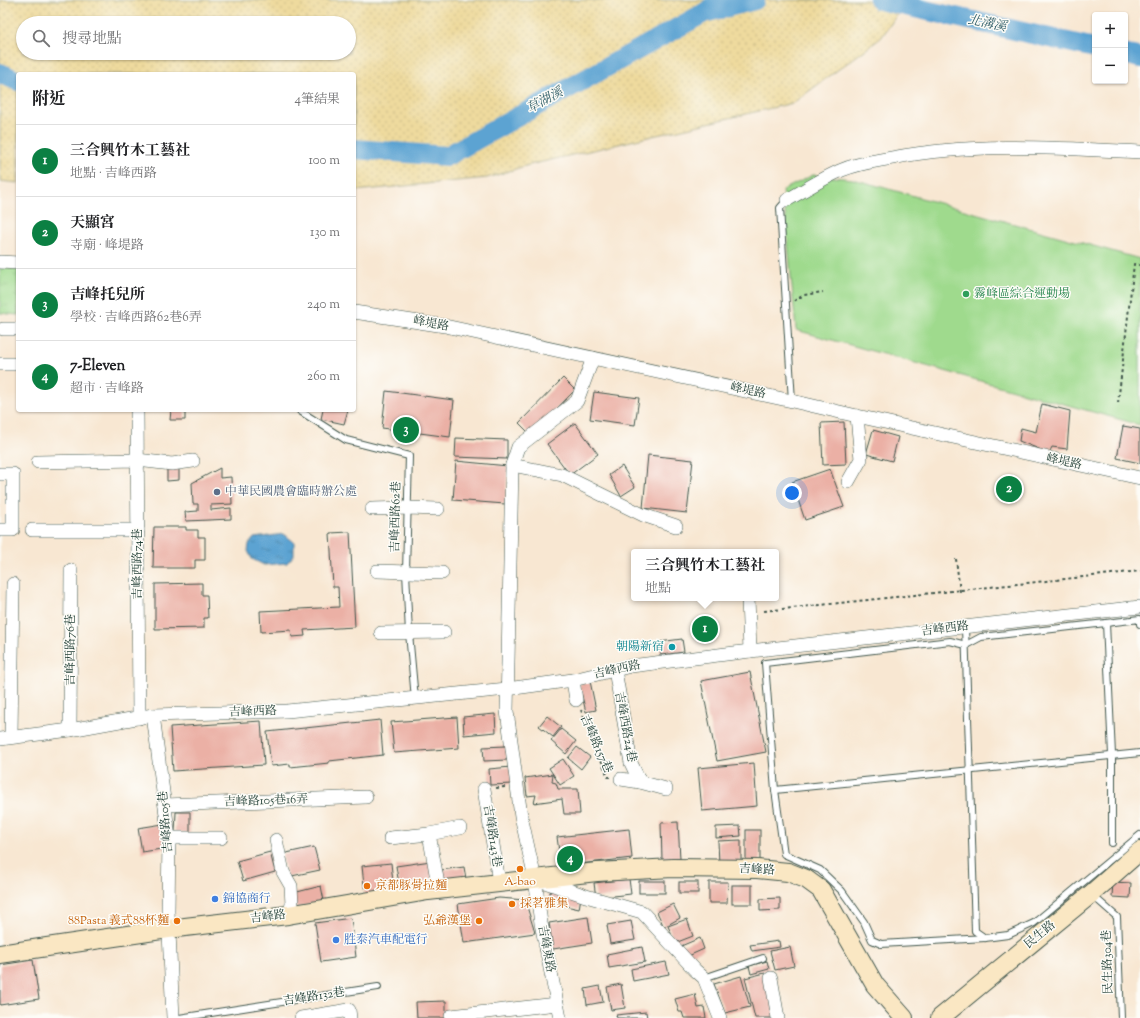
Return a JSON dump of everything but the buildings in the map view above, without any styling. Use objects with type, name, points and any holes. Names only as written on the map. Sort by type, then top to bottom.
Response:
[{"type":"street","points":[[787,200],[843,169],[868,162],[916,153],[980,148],[1093,149],[1140,152]]},
{"type":"street","points":[[0,262],[16,263]]},
{"type":"street","name":"峰堤路","points":[[356,312],[445,326],[1140,478]]},
{"type":"street","points":[[2,329],[16,329]]},
{"type":"street","points":[[535,879],[521,816],[507,711],[512,465],[518,447],[577,401],[593,358]]},
{"type":"street","points":[[0,364],[16,364]]},
{"type":"street","name":"吉峰西路74巷","points":[[137,412],[139,718]]},
{"type":"street","points":[[848,482],[861,459],[857,416]]},
{"type":"street","points":[[38,462],[137,460],[172,464],[193,461]]},
{"type":"street","points":[[512,465],[562,475],[643,515],[676,526]]},
{"type":"street","points":[[0,530],[13,530],[6,474]]},
{"type":"street","points":[[372,509],[438,509]]},
{"type":"street","points":[[32,530],[138,530]]},
{"type":"street","name":"吉峰西路76巷","points":[[70,730],[72,570]]},
{"type":"street","points":[[377,571],[442,573]]},
{"type":"street","points":[[6,738],[13,584]]},
{"type":"street","points":[[748,601],[750,651]]},
{"type":"street","name":"吉峰西路","points":[[6,738],[70,730],[153,715],[287,711],[507,689],[573,680],[630,666],[1140,607]]},
{"type":"street","points":[[381,633],[444,632]]},
{"type":"street","name":"吉峰西路24巷","points":[[615,670],[631,763],[640,782]]},
{"type":"street","name":"吉峰路157巷","points":[[573,680],[576,700]]},
{"type":"street","name":"吉峰路105巷","points":[[153,715],[166,805],[169,838],[168,929]]},
{"type":"street","name":"吉峰路157巷","points":[[621,779],[666,789]]},
{"type":"street","name":"吉峰路143巷","points":[[484,789],[499,882]]},
{"type":"street","name":"吉峰路105巷16弄","points":[[166,805],[366,797]]},
{"type":"street","points":[[390,838],[429,834],[460,828]]},
{"type":"street","points":[[429,834],[439,890]]},
{"type":"street","points":[[169,838],[221,838]]},
{"type":"street","points":[[276,840],[283,872],[291,886],[292,905],[288,915]]},
{"type":"street","name":"民生路","points":[[940,1018],[1091,894],[1140,851]]},
{"type":"street","name":"吉峰路","points":[[0,954],[168,929],[288,915],[439,890],[499,882],[597,872],[673,868],[756,869],[788,872],[806,879],[821,890],[874,985],[904,1018]]},
{"type":"street","name":"吉峰路","points":[[535,879],[586,896],[642,912],[704,978],[720,1018]]},
{"type":"street","name":"吉峰東路","points":[[535,879],[541,923],[560,1018]]},
{"type":"street","points":[[168,929],[173,1018]]},
{"type":"street","points":[[771,978],[778,1018]]},
{"type":"street","points":[[451,1016],[557,1004]]},
{"type":"street","points":[[301,1018],[349,1010],[350,1018]]},
{"type":"lane","points":[[787,200],[780,208],[792,401]]},
{"type":"lane","name":"吉峰西路62巷","points":[[302,412],[346,440],[409,456],[406,572],[414,699]]},
{"type":"lane","points":[[1140,624],[1140,619],[981,637],[966,645],[950,641],[765,663],[775,790],[784,854],[820,870],[842,891],[864,922],[872,940],[881,944],[985,938],[1008,935],[1034,923],[1140,835]]},
{"type":"lane","points":[[1106,624],[1112,755],[1112,843]]},
{"type":"lane","points":[[965,627],[974,930],[985,938]]},
{"type":"lane","points":[[775,790],[1140,753]]},
{"type":"lane","name":"民生路304巷","points":[[1091,894],[1117,917],[1121,1018]]},
{"type":"lane","points":[[704,978],[763,958]]},
{"type":"lane","name":"吉峰路132巷","points":[[180,1018],[378,987]]},
{"type":"path","points":[[1118,403],[1134,264],[1140,265]]},
{"type":"path","points":[[787,306],[804,295],[823,292]]},
{"type":"path","points":[[956,559],[960,591]]},
{"type":"path","points":[[764,611],[1140,571]]},
{"type":"path","name":"吉峰路157巷","points":[[576,700],[608,777],[621,779]]},
{"type":"path","points":[[484,789],[516,785]]},
{"type":"sand","points":[[0,0],[907,0],[881,38],[793,103],[525,166],[487,178],[356,191],[356,72],[16,72],[16,183],[0,181]]},
{"type":"green space","name":"霧峰區綜合運動場","points":[[813,175],[853,179],[1140,259],[1140,425],[796,330],[783,190]]},
{"type":"green space","points":[[0,267],[16,269],[16,315],[0,313]]},
{"type":"water","points":[[284,534],[294,542],[294,555],[287,563],[264,565],[252,559],[248,551],[249,544],[254,538]]},
{"type":"waterway","name":"草湖溪","points":[[356,149],[447,156],[704,13],[722,0]]},
{"type":"waterway","name":"北溝溪","points":[[708,12],[755,0]]},
{"type":"waterway","name":"北溝溪","points":[[879,0],[1092,47]]},
{"type":"waterway","name":"北溝溪","points":[[1128,55],[1140,58]]},
{"type":"waterway","name":"草湖溪","points":[[0,73],[16,80]]},
{"type":"place","name":"霧峰區綜合運動場","points":[[966,294]]},
{"type":"place","name":"吉峰托兒所","points":[[406,430]]},
{"type":"place","name":"天顯宮","points":[[1009,489]]},
{"type":"place","name":"中華民國農會臨時辦公處","points":[[217,492]]},
{"type":"place","name":"三合興竹木工藝社","points":[[705,629]]},
{"type":"place","name":"朝陽新宿","points":[[672,647]]},
{"type":"place","name":"7-Eleven","points":[[570,859]]},
{"type":"place","name":"A-bao","points":[[520,869]]},
{"type":"place","name":"京都豚骨拉麵","points":[[367,886]]},
{"type":"place","name":"錦協商行","points":[[215,899]]},
{"type":"place","name":"採茗雅集","points":[[512,904]]},
{"type":"place","name":"88Pasta 義式88杯麵","points":[[177,921]]},
{"type":"place","name":"弘爺漢堡","points":[[479,921]]},
{"type":"place","name":"胜泰汽車配電行","points":[[336,940]]}]
